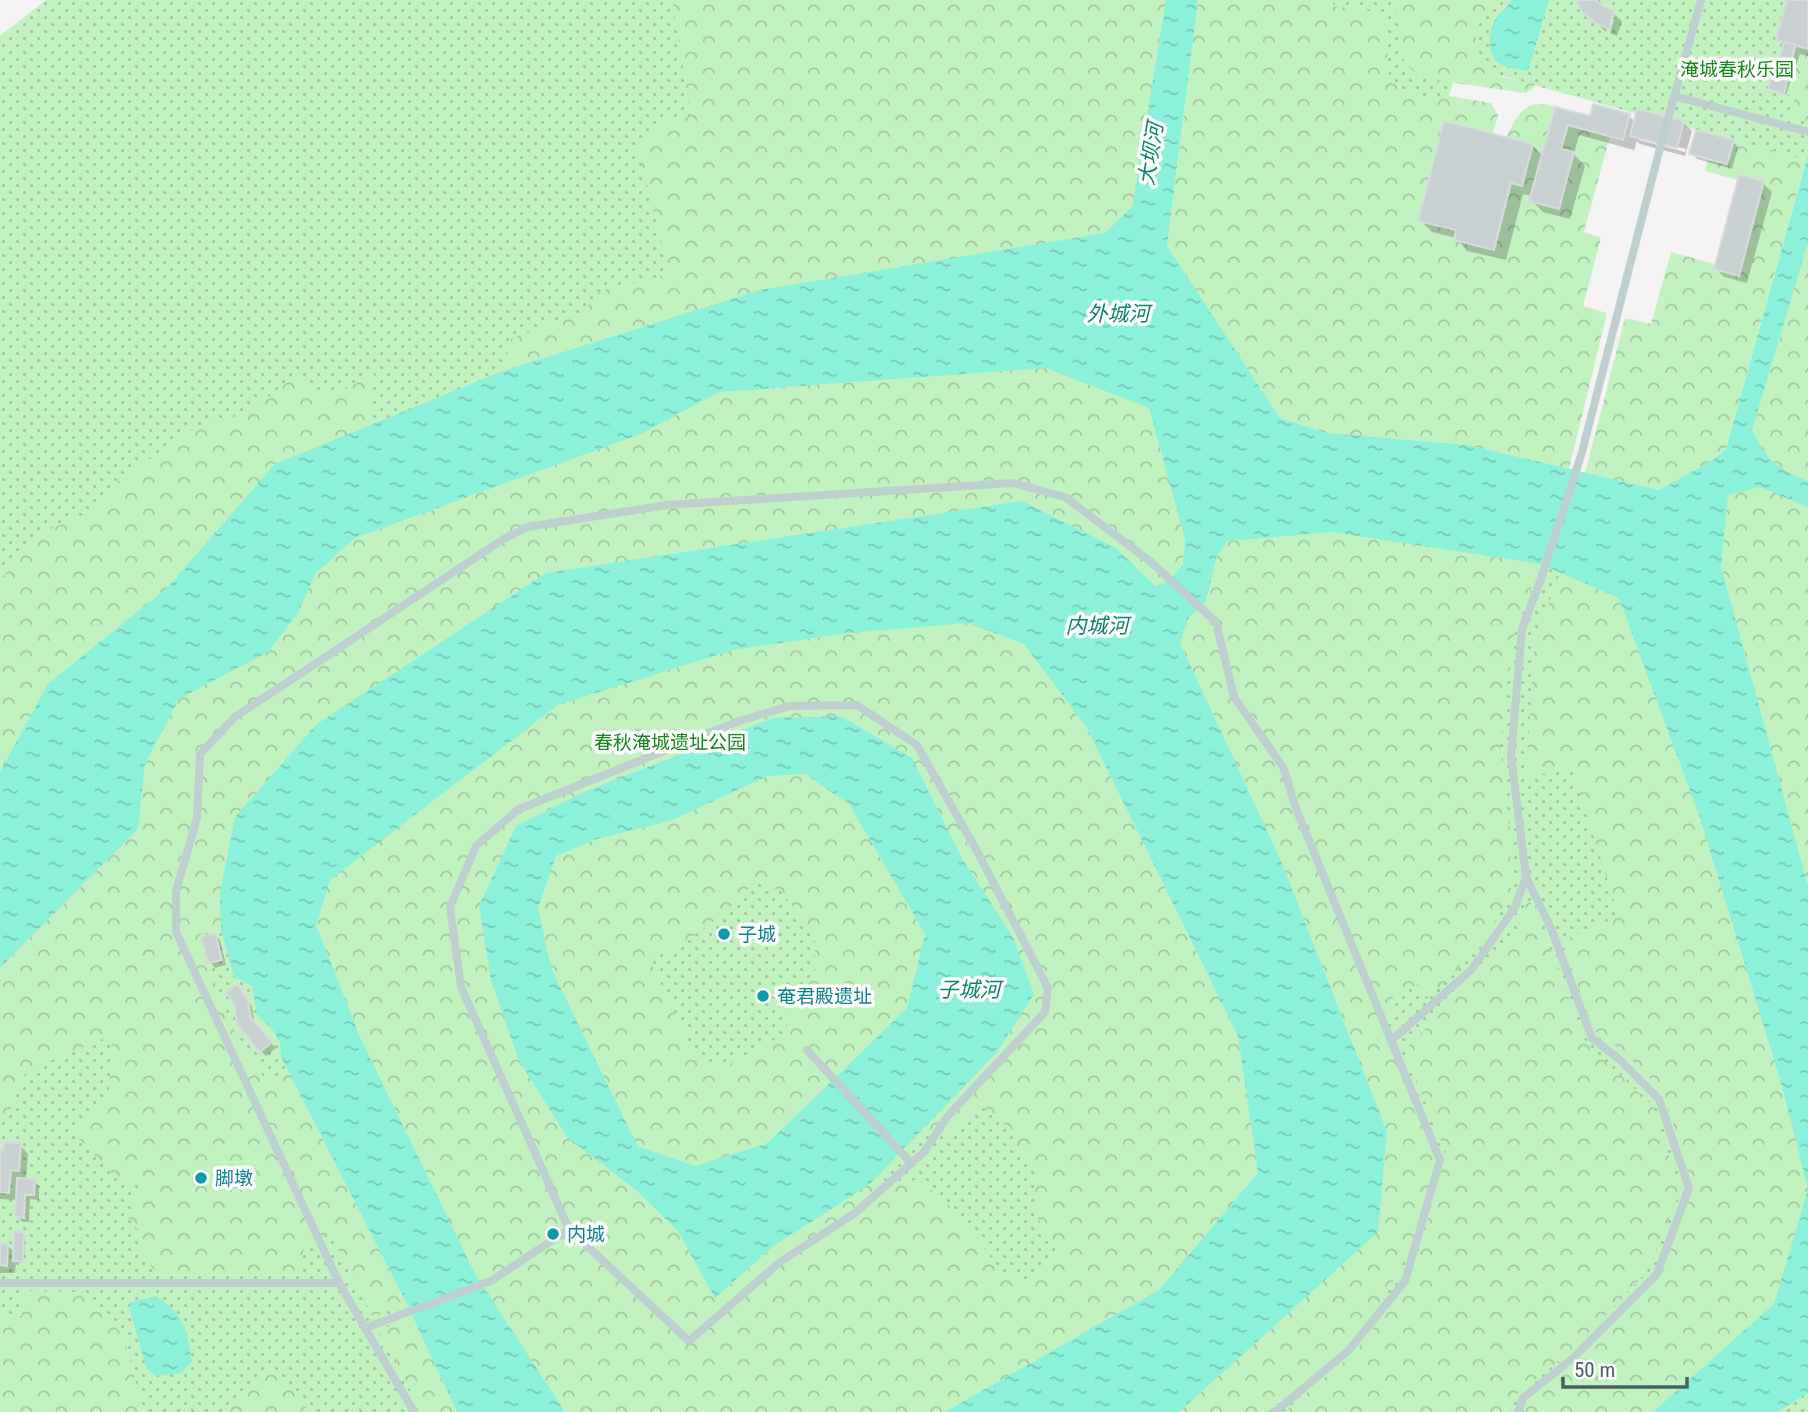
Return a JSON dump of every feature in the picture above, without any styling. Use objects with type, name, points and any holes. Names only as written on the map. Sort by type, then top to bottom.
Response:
[{"type":"lane","points":[[1518,1412],[1523,1398],[1573,1358],[1657,1274],[1689,1188],[1659,1099],[1619,1059],[1592,1038],[1552,928],[1526,877],[1511,755],[1522,629],[1541,579],[1581,452],[1701,0]]},
{"type":"lane","points":[[1674,96],[1808,132]]},
{"type":"lane","points":[[414,1412],[339,1283],[176,932],[176,891],[197,818],[200,754],[234,716],[502,540],[527,527],[667,505],[1013,483],[1065,497],[1151,562],[1216,622],[1234,697],[1283,767],[1297,811],[1440,1160],[1405,1281],[1348,1352],[1275,1412]]},
{"type":"lane","points":[[857,705],[917,746],[977,851],[1048,988],[1045,1012],[947,1117],[924,1152],[908,1160],[855,1213],[780,1262],[689,1341],[569,1229],[461,987],[450,907],[476,846],[519,809],[739,721],[790,706],[857,705]]},
{"type":"lane","points":[[1391,1041],[1472,969],[1515,907],[1526,877]]},
{"type":"lane","points":[[807,1050],[908,1160]]},
{"type":"lane","points":[[365,1328],[491,1282],[569,1229]]},
{"type":"lane","points":[[0,1283],[339,1283]]},
{"type":"green space","name":"春秋淹城遗址公园","points":[[46,0],[1166,0],[1132,207],[1467,445],[1659,490],[1728,494],[1808,242],[1808,1412],[0,1412],[0,36]]},
{"type":"green space","points":[[672,0],[1166,0],[1132,207],[1105,234],[760,290],[503,371],[511,339],[584,311],[600,291],[669,274],[637,144],[659,123],[691,116]]},
{"type":"green space","name":"淹城春秋乐园","points":[[1198,0],[1808,0],[1808,154],[1806,160],[1781,154],[1459,64],[1445,109],[1192,51]]},
{"type":"green space","points":[[1198,0],[1334,0],[1333,6],[1375,12],[1385,21],[1389,77],[1402,90],[1426,97],[1449,96],[1491,103],[1498,115],[1493,133],[1444,121],[1418,220],[1456,230],[1454,240],[1494,249],[1511,183],[1522,186],[1533,144],[1507,137],[1524,109],[1537,104],[1555,107],[1529,200],[1559,208],[1574,153],[1561,149],[1568,125],[1610,136],[1584,232],[1601,238],[1583,306],[1607,313],[1569,469],[1467,445],[1326,433],[1280,419],[1167,246]]},
{"type":"green space","points":[[1394,0],[1493,0],[1477,25],[1476,48],[1481,63],[1492,73],[1535,84],[1532,90],[1525,93],[1420,78],[1404,61]]},
{"type":"green space","points":[[1796,45],[1808,49],[1808,121],[1791,116],[1796,97],[1784,94],[1786,77]]},
{"type":"green space","points":[[1734,140],[1806,160],[1726,449],[1714,459],[1659,490],[1585,473],[1625,318],[1651,324],[1671,252],[1715,264],[1714,269],[1739,275],[1764,182],[1740,175],[1738,180],[1705,171],[1708,159],[1727,164]]},
{"type":"green space","points":[[1808,242],[1808,481],[1774,462],[1752,430]]},
{"type":"green space","points":[[1046,368],[1149,408],[1185,539],[1183,565],[1166,583],[1155,586],[1116,548],[317,724],[235,817],[220,892],[221,929],[199,935],[209,971],[233,1028],[266,1081],[289,1072],[407,1304],[373,1317],[329,1233],[304,1248],[298,1275],[158,1274],[138,1251],[143,1237],[128,1217],[140,1183],[116,1178],[75,1134],[109,1093],[112,1035],[26,1071],[7,1118],[0,1125],[0,968],[138,829],[145,764],[179,699],[268,652],[298,613],[315,574],[355,538],[643,433],[719,392]]},
{"type":"green space","points":[[300,373],[318,392],[337,393],[375,374],[369,398],[371,425],[275,465],[167,588],[48,684],[0,772],[0,580],[42,533],[96,509],[112,485],[195,428],[247,413]]},
{"type":"green space","points":[[1760,487],[1808,507],[1808,886],[1721,566],[1728,495]]},
{"type":"green space","points":[[1332,532],[1540,564],[1512,641],[1500,747],[1510,832],[1511,895],[1494,923],[1453,975],[1426,1000],[1418,984],[1392,996],[1399,1014],[1379,1022],[1436,1161],[1410,1249],[1383,1301],[1332,1357],[1268,1412],[1179,1412],[1378,1232],[1386,1132],[1281,861],[1180,643],[1189,617],[1206,601],[1217,555],[1228,541]]},
{"type":"green space","points":[[1560,573],[1619,598],[1700,818],[1780,1079],[1808,1189],[1774,1304],[1653,1412],[1523,1412],[1528,1399],[1577,1360],[1662,1274],[1693,1187],[1663,1091],[1627,1055],[1594,1030],[1562,941],[1619,916],[1572,768],[1526,777],[1535,640]]},
{"type":"green space","points":[[968,623],[1024,644],[1087,728],[1238,1036],[1259,1172],[1159,1290],[945,1412],[565,1412],[474,1272],[360,1037],[316,925],[330,880],[558,705],[733,650],[849,633]],"holes":[[[841,716],[963,860],[1013,937],[997,1052],[921,1132],[954,1137],[979,1105],[1002,1121],[1035,1169],[1034,1213],[1057,1248],[1033,1282],[1001,1271],[955,1210],[919,1180],[870,1184],[775,1245],[715,1298],[678,1231],[637,1191],[479,906],[516,826],[584,792],[773,718]]]},
{"type":"green space","points":[[805,774],[849,803],[925,934],[907,1009],[768,1143],[696,1166],[638,1147],[551,968],[538,908],[556,856],[597,839],[670,821],[768,776]],"holes":[[[756,881],[781,891],[815,936],[815,972],[786,999],[787,1033],[724,1067],[696,1059],[648,956],[676,948],[720,917]]]},
{"type":"green space","points":[[1528,900],[1534,907],[1586,1043],[1653,1106],[1680,1192],[1647,1272],[1569,1353],[1516,1395],[1509,1412],[1284,1412],[1353,1354],[1412,1278],[1446,1153],[1404,1050],[1491,964],[1518,927]]},
{"type":"green space","points":[[22,1291],[82,1292],[123,1335],[144,1412],[0,1412],[0,1312],[22,1316]]},
{"type":"green space","points":[[413,1317],[457,1412],[422,1412],[379,1330]]},
{"type":"green space","points":[[269,1368],[286,1379],[310,1412],[223,1412]]},
{"type":"water","points":[[1166,0],[1198,0],[1167,246],[1280,418],[1326,433],[1467,445],[1659,490],[1714,459],[1726,449],[1808,154],[1808,242],[1752,430],[1774,462],[1808,481],[1808,507],[1760,487],[1728,495],[1721,566],[1808,886],[1808,1188],[1780,1079],[1700,818],[1619,598],[1540,564],[1332,532],[1228,541],[1217,555],[1206,601],[1189,617],[1180,643],[1281,861],[1387,1132],[1378,1232],[1179,1412],[945,1412],[1159,1290],[1258,1173],[1238,1036],[1087,728],[1024,644],[968,623],[849,633],[733,650],[558,705],[330,880],[316,925],[360,1037],[474,1272],[565,1412],[457,1412],[407,1304],[281,1057],[280,1042],[272,1029],[257,1015],[252,986],[234,977],[221,929],[220,892],[235,817],[317,724],[546,573],[1022,501],[1116,548],[1155,586],[1166,583],[1183,565],[1185,539],[1149,408],[1046,368],[719,392],[643,433],[355,538],[315,574],[298,613],[268,652],[179,699],[145,764],[138,829],[0,968],[0,772],[48,684],[167,588],[275,464],[503,371],[760,290],[1105,233],[1132,207]]},
{"type":"water","points":[[1512,0],[1549,0],[1528,71],[1500,64],[1492,55],[1490,35],[1494,22]]},
{"type":"water","name":"子城河","points":[[841,716],[912,758],[963,860],[1013,937],[1034,994],[997,1052],[870,1184],[775,1245],[715,1298],[678,1231],[637,1191],[567,1137],[519,1061],[491,980],[479,906],[516,826],[584,792],[773,718]],"holes":[[[805,774],[849,804],[925,934],[907,1008],[768,1143],[696,1166],[638,1147],[551,968],[538,908],[556,856],[597,839],[670,821],[768,776]]]},
{"type":"water","points":[[1808,1189],[1808,1393],[1777,1412],[1653,1412],[1774,1304]]},
{"type":"water","points":[[156,1296],[173,1309],[186,1332],[192,1362],[181,1373],[156,1376],[147,1369],[130,1311],[130,1302]]},
{"type":"building","points":[[1576,0],[1596,0],[1614,11],[1609,29],[1597,24],[1582,12]]},
{"type":"building","points":[[1787,0],[1808,0],[1808,49],[1776,40]]},
{"type":"building","points":[[1784,42],[1796,45],[1786,77],[1775,73]]},
{"type":"building","points":[[1772,73],[1788,77],[1784,94],[1768,89]]},
{"type":"building","points":[[1593,104],[1630,114],[1623,140],[1568,125],[1561,149],[1574,152],[1559,209],[1529,201],[1555,107],[1590,116]]},
{"type":"building","points":[[1637,109],[1684,121],[1677,148],[1630,136]]},
{"type":"building","points":[[1444,121],[1533,144],[1522,186],[1511,183],[1494,250],[1454,240],[1456,230],[1418,221]]},
{"type":"building","points":[[1696,130],[1734,140],[1727,164],[1689,154]]},
{"type":"building","points":[[1739,175],[1764,181],[1739,276],[1714,269]]},
{"type":"building","points":[[215,933],[222,960],[208,963],[201,937]]},
{"type":"building","points":[[237,984],[248,1000],[251,1018],[272,1042],[260,1052],[237,1024],[234,1004],[226,993]]},
{"type":"building","points":[[4,1142],[21,1143],[19,1171],[11,1170],[9,1193],[0,1192],[0,1150],[3,1150]]},
{"type":"building","points":[[17,1178],[35,1179],[34,1195],[25,1195],[24,1218],[15,1217]]},
{"type":"building","points":[[14,1232],[24,1232],[23,1262],[13,1261]]},
{"type":"building","points":[[0,1243],[8,1244],[7,1266],[0,1265]]},
{"type":"place","name":"子城","points":[[724,934]]},
{"type":"place","name":"奄君殿遗址","points":[[763,996]]},
{"type":"place","name":"脚墩","points":[[201,1178]]},
{"type":"place","name":"内城","points":[[553,1234]]},
{"type":"water label","name":"大坝河","points":[[1151,154]]},
{"type":"water label","name":"外城河","points":[[1118,314]]},
{"type":"water label","name":"内城河","points":[[1097,626]]}]
